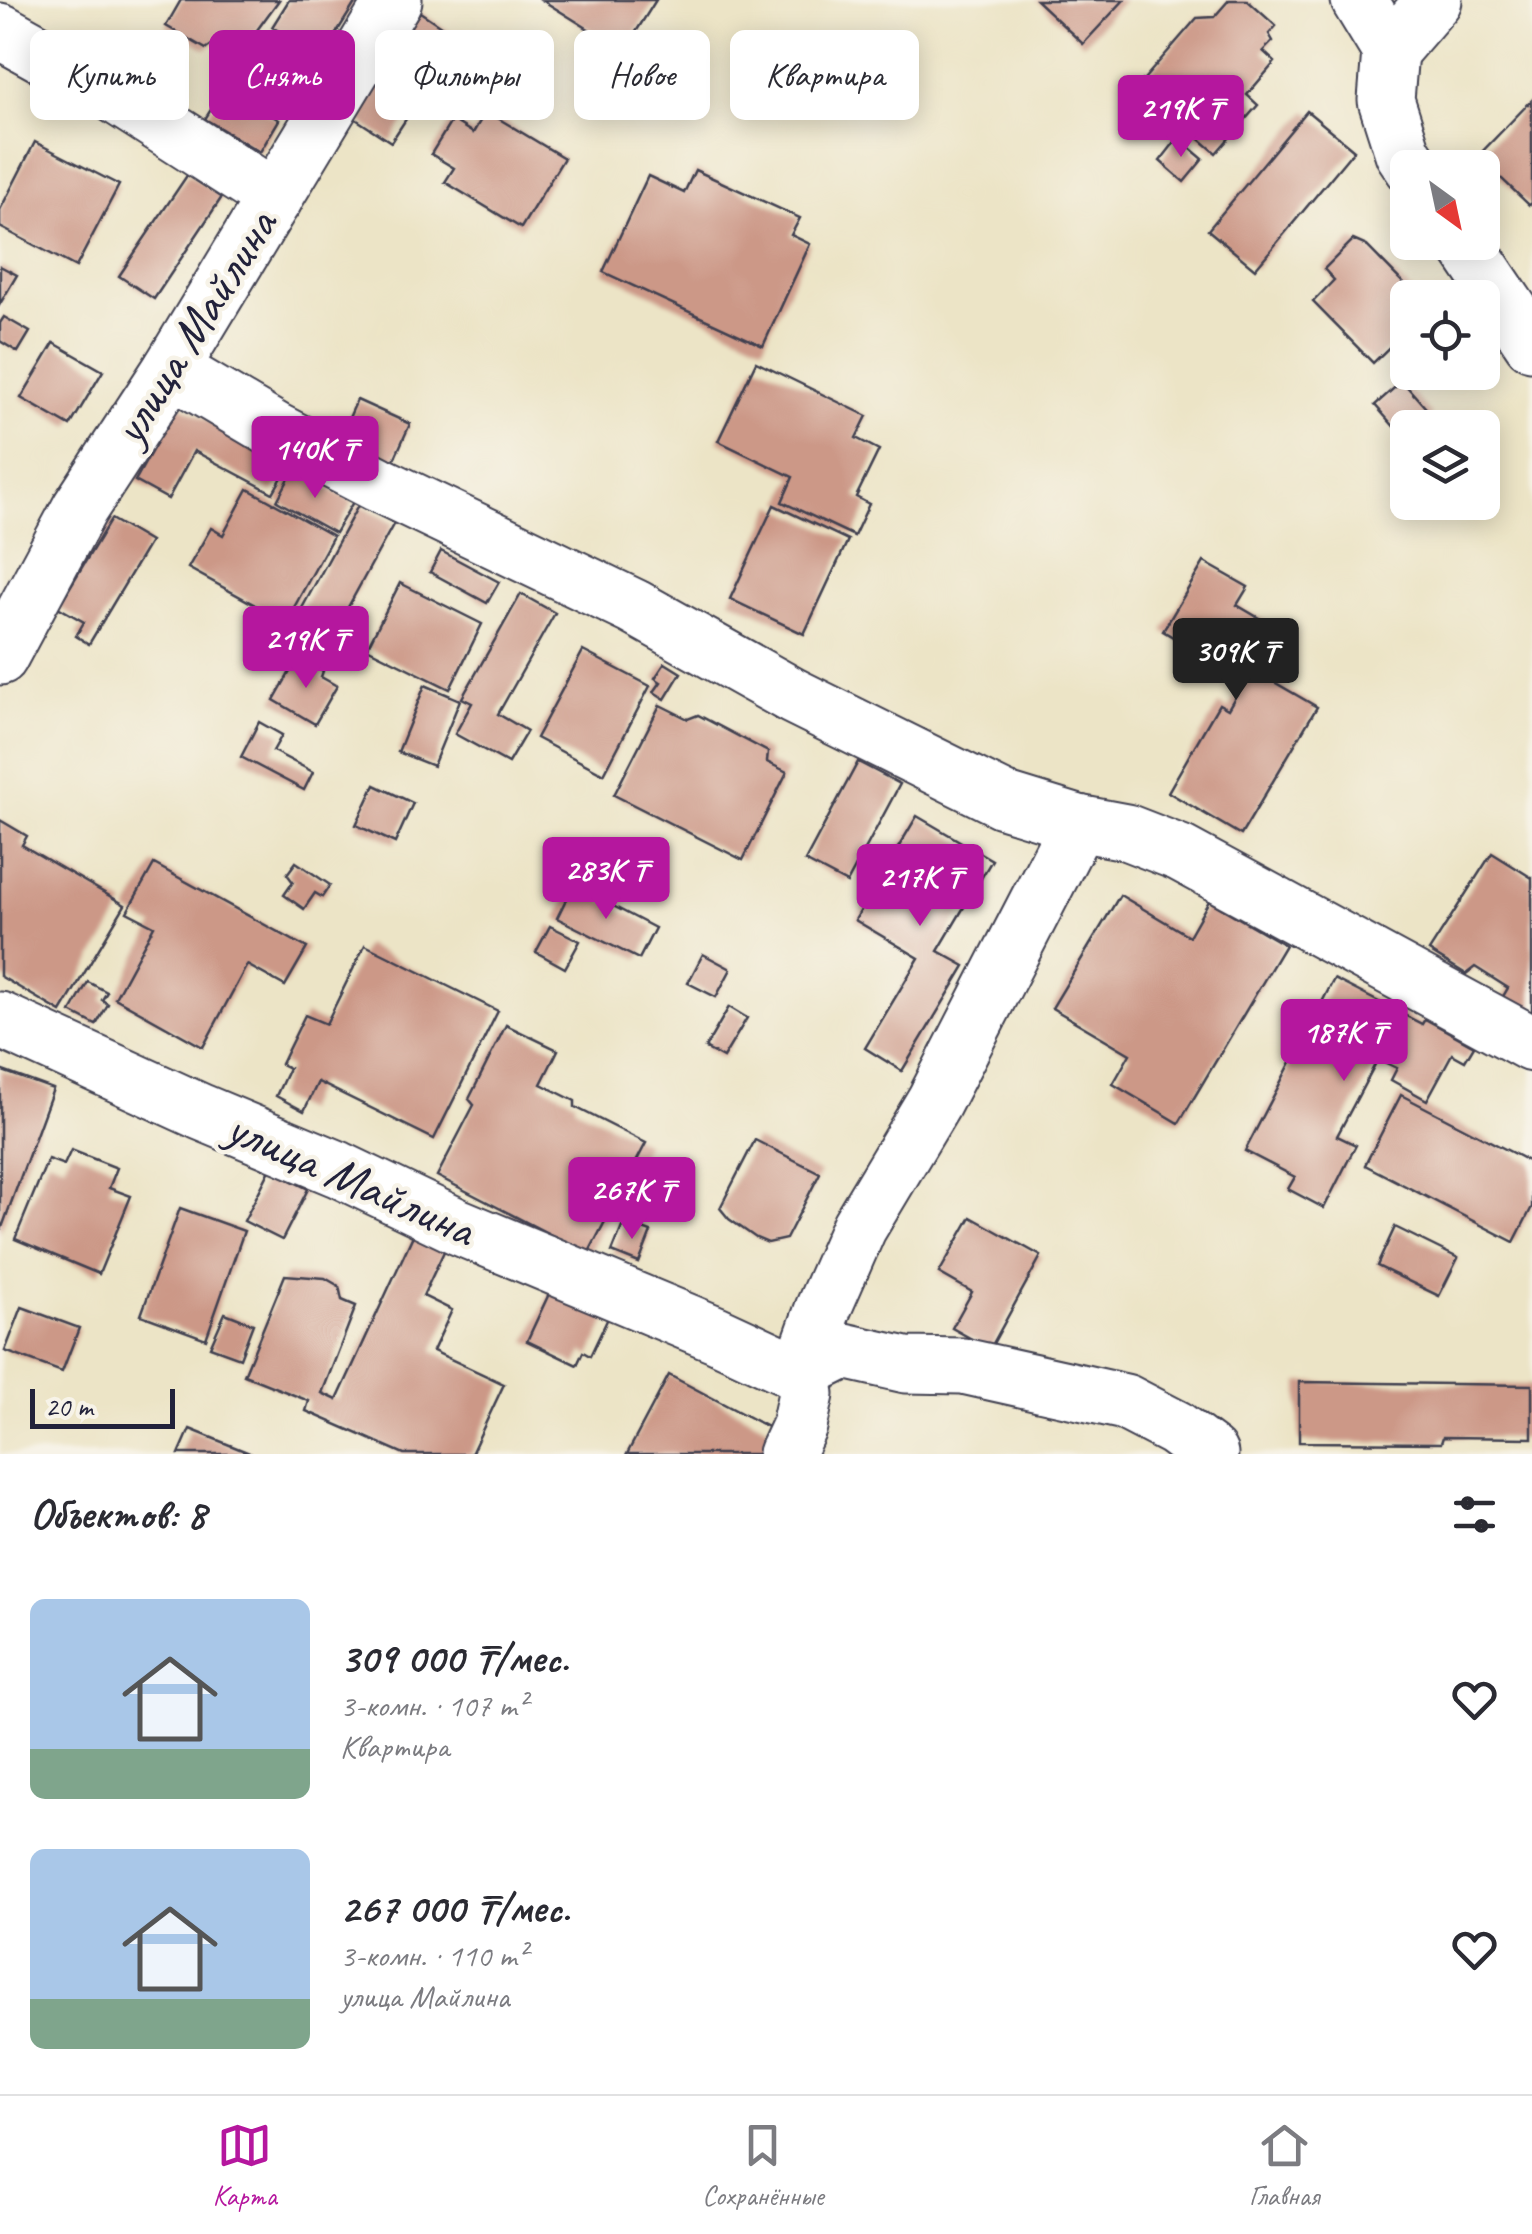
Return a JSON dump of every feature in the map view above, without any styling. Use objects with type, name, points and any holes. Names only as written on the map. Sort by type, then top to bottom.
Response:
[{"type":"street","name":"улица Майлина","points":[[0,658],[80,508],[171,370],[394,0]]},
{"type":"street","points":[[1359,0],[1390,51],[1386,100],[1402,150]]},
{"type":"street","points":[[1390,51],[1434,0]]},
{"type":"street","points":[[0,31],[114,94],[275,198]]},
{"type":"street","points":[[1476,260],[1532,343]]},
{"type":"street","points":[[171,370],[362,476],[634,607],[794,696],[1003,800],[1078,823],[1126,832],[1180,853],[1532,1044]]},
{"type":"street","points":[[786,1454],[799,1426],[806,1394],[800,1373],[859,1228],[934,1102],[1078,823]]},
{"type":"street","name":"улица Майлина","points":[[0,1020],[201,1112],[338,1169],[459,1227],[800,1373]]},
{"type":"street","points":[[800,1373],[844,1351],[906,1365],[963,1366],[1125,1402],[1174,1428],[1210,1454]]},
{"type":"building","points":[[181,0],[279,0],[257,30],[209,30],[206,49],[189,39],[189,30],[166,26]]},
{"type":"building","points":[[289,0],[357,0],[338,30],[272,27]]},
{"type":"building","points":[[542,0],[656,0],[637,30],[590,30]]},
{"type":"building","points":[[1036,0],[1124,0],[1083,44]]},
{"type":"building","points":[[1229,0],[1247,0],[1276,26],[1269,34],[1273,41],[1263,51],[1275,62],[1247,95],[1258,105],[1216,153],[1138,86],[1197,18],[1214,17]]},
{"type":"building","points":[[420,12],[447,30],[408,30]]},
{"type":"building","points":[[375,80],[375,120],[405,120],[391,142],[355,119],[355,110]]},
{"type":"building","points":[[1532,100],[1532,203],[1529,205],[1500,177],[1500,150],[1484,150]]},
{"type":"building","points":[[1307,111],[1354,150],[1255,269],[1208,230]]},
{"type":"building","points":[[209,113],[209,120],[279,120],[260,152],[205,119]]},
{"type":"building","points":[[452,120],[473,133],[481,120],[501,120],[564,158],[521,228],[445,182],[454,168],[431,154]]},
{"type":"building","points":[[1178,138],[1203,159],[1184,182],[1160,161]]},
{"type":"building","points":[[35,142],[119,185],[76,267],[0,227],[0,210]]},
{"type":"building","points":[[695,170],[800,218],[791,235],[810,244],[763,346],[603,272],[648,176],[684,193]]},
{"type":"building","points":[[188,174],[222,197],[154,299],[119,276]]},
{"type":"building","points":[[1353,240],[1367,246],[1400,280],[1390,280],[1390,346],[1373,363],[1313,302],[1334,280],[1324,269]]},
{"type":"building","points":[[0,266],[17,275],[0,304]]},
{"type":"building","points":[[4,317],[30,332],[18,352],[0,341]]},
{"type":"building","points":[[54,343],[103,371],[70,426],[21,398]]},
{"type":"building","points":[[756,362],[867,416],[856,438],[879,450],[856,497],[869,504],[854,536],[782,502],[793,477],[718,441]]},
{"type":"building","points":[[1392,390],[1410,390],[1428,410],[1390,410],[1390,422],[1375,405]]},
{"type":"building","points":[[357,400],[410,424],[393,462],[340,438]]},
{"type":"building","points":[[178,404],[289,465],[273,493],[194,451],[168,499],[135,481]]},
{"type":"building","points":[[294,469],[353,502],[335,533],[277,501]]},
{"type":"building","points":[[248,489],[333,536],[286,622],[188,568],[211,528],[223,535]]},
{"type":"building","points":[[359,504],[394,523],[336,629],[301,610]]},
{"type":"building","points":[[774,505],[848,540],[804,634],[730,599]]},
{"type":"building","points":[[111,519],[150,542],[89,644],[76,636],[84,622],[58,607]]},
{"type":"building","points":[[441,551],[499,582],[487,603],[430,572]]},
{"type":"building","points":[[1204,562],[1248,587],[1237,605],[1293,638],[1269,679],[1317,707],[1241,835],[1168,792],[1219,704],[1228,709],[1245,680],[1163,631]]},
{"type":"building","points":[[400,583],[482,624],[450,689],[367,648]]},
{"type":"building","points":[[521,594],[555,613],[498,714],[527,731],[508,763],[455,734],[472,703],[462,698]]},
{"type":"building","points":[[583,651],[650,686],[604,774],[536,738]]},
{"type":"building","points":[[299,656],[323,671],[321,677],[337,686],[315,724],[274,700]]},
{"type":"building","points":[[665,663],[681,673],[665,699],[654,692],[661,682],[655,678]]},
{"type":"building","points":[[425,685],[460,700],[433,766],[398,752]]},
{"type":"building","points":[[660,705],[688,719],[698,715],[768,752],[767,762],[787,772],[743,860],[614,795]]},
{"type":"building","points":[[259,722],[282,735],[273,751],[313,772],[304,790],[241,757]]},
{"type":"building","points":[[858,762],[900,784],[847,883],[805,861]]},
{"type":"building","points":[[375,785],[413,803],[395,843],[356,825]]},
{"type":"building","points":[[917,816],[992,860],[938,951],[965,966],[902,1071],[865,1048],[919,958],[855,920]]},
{"type":"building","points":[[0,820],[27,836],[22,845],[125,905],[61,1012],[0,976]]},
{"type":"building","points":[[1492,853],[1532,878],[1532,1026],[1498,1005],[1508,988],[1475,967],[1466,974],[1429,951]]},
{"type":"building","points":[[296,862],[330,885],[322,897],[315,893],[304,909],[284,895],[293,882],[287,874]]},
{"type":"building","points":[[154,864],[307,948],[285,986],[247,965],[203,1047],[115,998],[154,926],[127,912]]},
{"type":"building","points":[[573,885],[655,928],[639,959],[557,918]]},
{"type":"building","points":[[1120,895],[1189,936],[1209,901],[1285,945],[1179,1123],[1113,1084],[1130,1054],[1052,1008]]},
{"type":"building","points":[[550,926],[580,941],[565,968],[536,952]]},
{"type":"building","points":[[365,945],[498,1011],[434,1139],[318,1082],[304,1111],[276,1096],[289,1068],[281,1064],[305,1015],[326,1024]]},
{"type":"building","points":[[703,954],[731,969],[716,997],[688,983]]},
{"type":"building","points":[[1334,979],[1422,1024],[1425,1019],[1474,1046],[1465,1061],[1452,1054],[1427,1100],[1391,1080],[1397,1068],[1378,1059],[1337,1136],[1356,1145],[1324,1208],[1288,1189],[1295,1177],[1245,1151]]},
{"type":"building","points":[[88,982],[107,992],[102,1000],[108,1004],[96,1025],[71,1012]]},
{"type":"building","points":[[729,1007],[747,1018],[723,1058],[705,1048]]},
{"type":"building","points":[[506,1025],[558,1050],[541,1084],[575,1101],[575,1107],[646,1143],[588,1254],[437,1176],[474,1105],[469,1099]]},
{"type":"building","points":[[0,1070],[53,1089],[0,1233]]},
{"type":"building","points":[[1401,1095],[1532,1163],[1532,1207],[1514,1242],[1365,1165]]},
{"type":"building","points":[[755,1140],[820,1173],[786,1239],[768,1243],[729,1219],[720,1208]]},
{"type":"building","points":[[71,1150],[117,1168],[109,1188],[131,1196],[99,1274],[15,1239],[48,1159],[64,1165]]},
{"type":"building","points":[[270,1170],[308,1189],[282,1240],[244,1221]]},
{"type":"building","points":[[180,1208],[244,1231],[206,1339],[141,1315]]},
{"type":"building","points":[[971,1217],[1041,1256],[990,1349],[952,1328],[972,1292],[939,1273]]},
{"type":"building","points":[[624,1222],[651,1232],[639,1263],[612,1252]]},
{"type":"building","points":[[1395,1227],[1458,1258],[1439,1296],[1377,1266]]},
{"type":"building","points":[[415,1231],[447,1245],[423,1296],[452,1310],[433,1351],[504,1384],[471,1454],[404,1454],[306,1411],[309,1401],[244,1375],[285,1275],[325,1278],[339,1286],[342,1300],[356,1306],[322,1393],[337,1400]]},
{"type":"building","points":[[555,1281],[608,1318],[590,1356],[583,1352],[577,1365],[527,1341]]},
{"type":"building","points":[[22,1307],[79,1328],[62,1372],[5,1351]]},
{"type":"building","points":[[225,1313],[253,1324],[240,1358],[210,1347]]},
{"type":"building","points":[[669,1375],[775,1431],[763,1454],[627,1454]]},
{"type":"building","points":[[1299,1382],[1532,1385],[1532,1438],[1443,1437],[1441,1443],[1299,1442]]},
{"type":"building","points":[[190,1429],[252,1454],[179,1454]]}]
